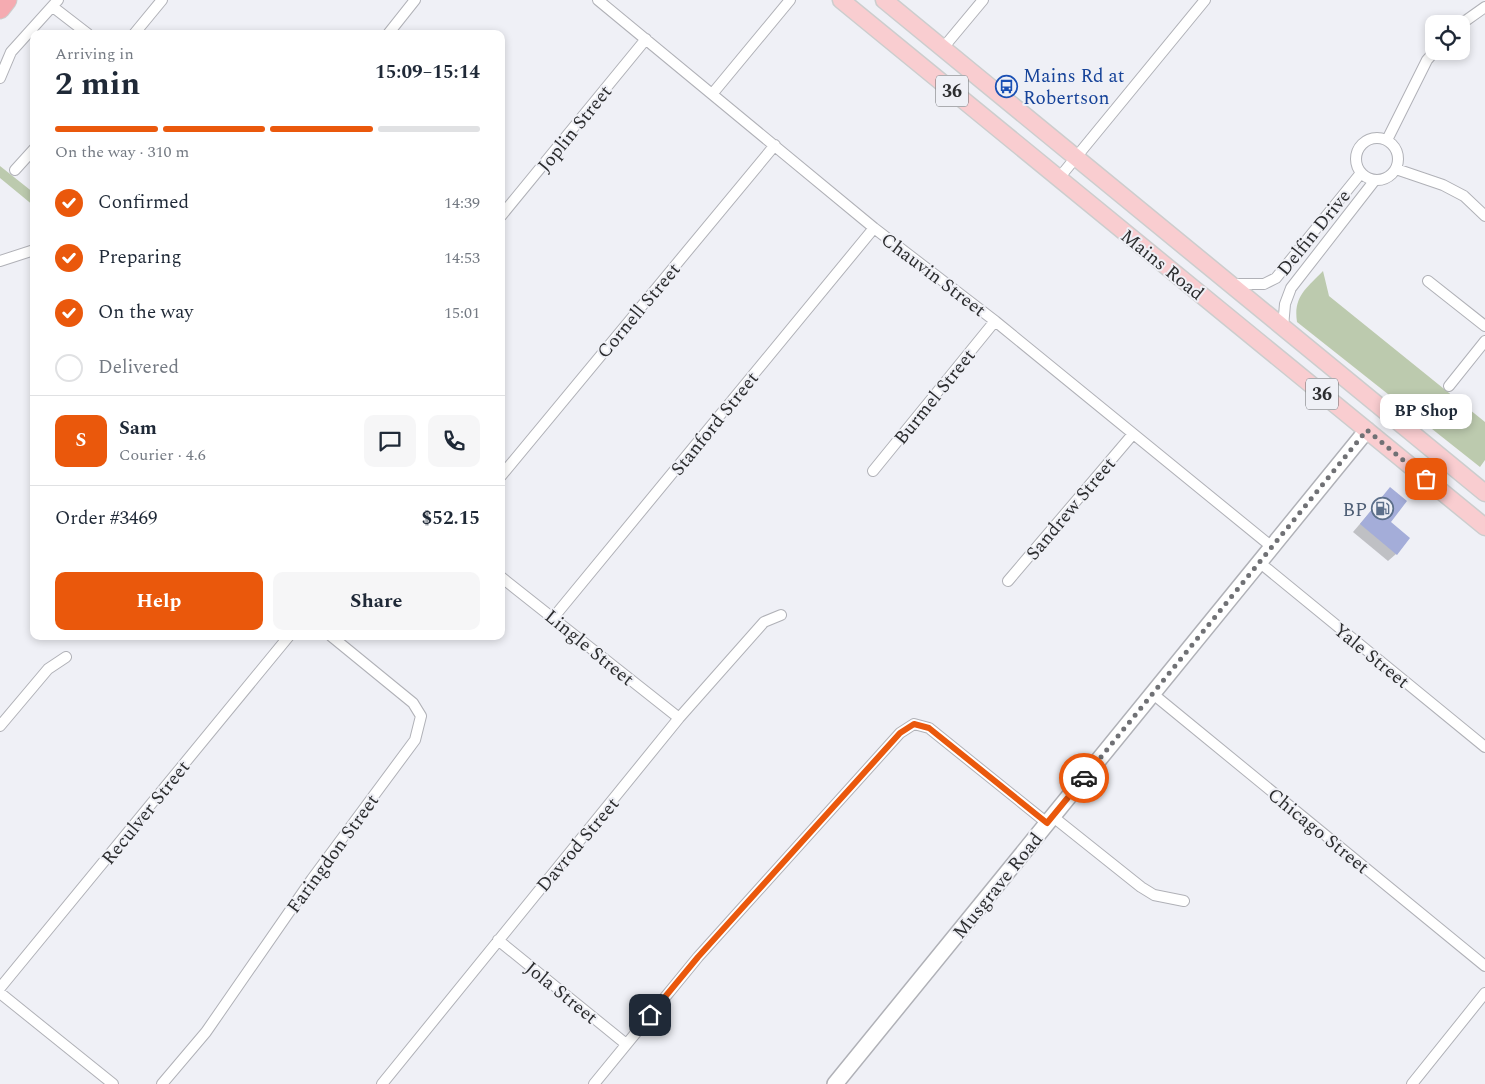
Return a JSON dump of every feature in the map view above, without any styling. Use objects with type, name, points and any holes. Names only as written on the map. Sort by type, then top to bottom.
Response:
[{"type":"highway","points":[[0,9],[7,0]]},
{"type":"main road","name":"Mains Road","points":[[842,0],[1485,527]]},
{"type":"main road","name":"Mains Road","points":[[884,0],[1485,493]]},
{"type":"street","points":[[137,30],[162,0]]},
{"type":"street","points":[[391,30],[416,0]]},
{"type":"street","name":"Chauvin Street","points":[[598,0],[713,93],[874,228],[995,321],[1272,547]]},
{"type":"street","points":[[713,93],[790,0]]},
{"type":"street","points":[[943,48],[983,0]]},
{"type":"street","points":[[1059,178],[1205,0]]},
{"type":"street","points":[[31,30],[55,3],[84,30]]},
{"type":"street","points":[[1470,18],[1485,7]]},
{"type":"street","points":[[0,78],[11,52],[30,31]]},
{"type":"street","name":"Joplin Street","points":[[505,211],[646,39]]},
{"type":"street","points":[[1386,140],[1426,60]]},
{"type":"street","points":[[1372,138],[1386,140],[1396,151],[1398,158],[1396,169],[1384,180],[1368,179],[1361,173],[1356,160],[1360,146],[1372,138]]},
{"type":"street","name":"Cornell Street","points":[[505,471],[775,145]]},
{"type":"street","points":[[15,170],[30,153]]},
{"type":"street","points":[[1396,169],[1450,188],[1464,196],[1485,216]]},
{"type":"street","name":"Delfin Drive","points":[[1230,284],[1264,284],[1276,278],[1361,173]]},
{"type":"street","name":"Delfin Drive","points":[[1283,327],[1285,304],[1291,288],[1375,180]]},
{"type":"street","name":"Stanford Street","points":[[553,618],[874,228]]},
{"type":"street","points":[[0,262],[30,251]]},
{"type":"street","points":[[1428,281],[1483,320]]},
{"type":"street","name":"Burmel Street","points":[[873,471],[995,321]]},
{"type":"street","points":[[1449,386],[1485,341]]},
{"type":"street","name":"Musgrave Road","points":[[835,1084],[1367,430]]},
{"type":"street","name":"Sandrew Street","points":[[1008,581],[1133,434]]},
{"type":"street","name":"Yale Street","points":[[1260,562],[1485,747]]},
{"type":"street","name":"Lingle Street","points":[[505,580],[679,718]]},
{"type":"street","name":"Davrod Street","points":[[382,1084],[679,718],[764,622],[781,615]]},
{"type":"street","name":"Reculver Street","points":[[0,988],[286,640]]},
{"type":"street","name":"Faringdon Street","points":[[162,1084],[206,1032],[312,879],[415,740],[421,716],[412,703],[336,640]]},
{"type":"street","points":[[0,726],[48,669],[66,657]]},
{"type":"street","name":"Chicago Street","points":[[1153,694],[1485,966]]},
{"type":"street","points":[[594,1084],[698,957],[900,733],[914,724],[929,728],[1140,887],[1154,896],[1184,901]]},
{"type":"street","name":"Jola Street","points":[[498,940],[626,1044]]},
{"type":"street","points":[[0,993],[113,1084]]},
{"type":"street","points":[[1412,1084],[1485,993]]},
{"type":"green space","points":[[0,166],[30,190],[30,203],[0,178]]},
{"type":"green space","points":[[1323,271],[1329,296],[1485,422],[1485,460],[1480,467],[1297,322],[1297,305],[1302,293]]},
{"type":"building","points":[[1390,487],[1407,501],[1391,522],[1410,538],[1397,555],[1360,524]]},
{"type":"way so far","points":[[1084,778],[1367,430],[1426,479]]},
{"type":"place","name":"Mains Rd at Robertson","points":[[1007,86]]},
{"type":"place","name":"BP Shop","points":[[1426,479]]},
{"type":"place","name":"BP","points":[[1383,509]]},
{"type":"route","points":[[650,1015],[698,957],[900,733],[914,724],[929,728],[1047,823],[1084,778]]}]
